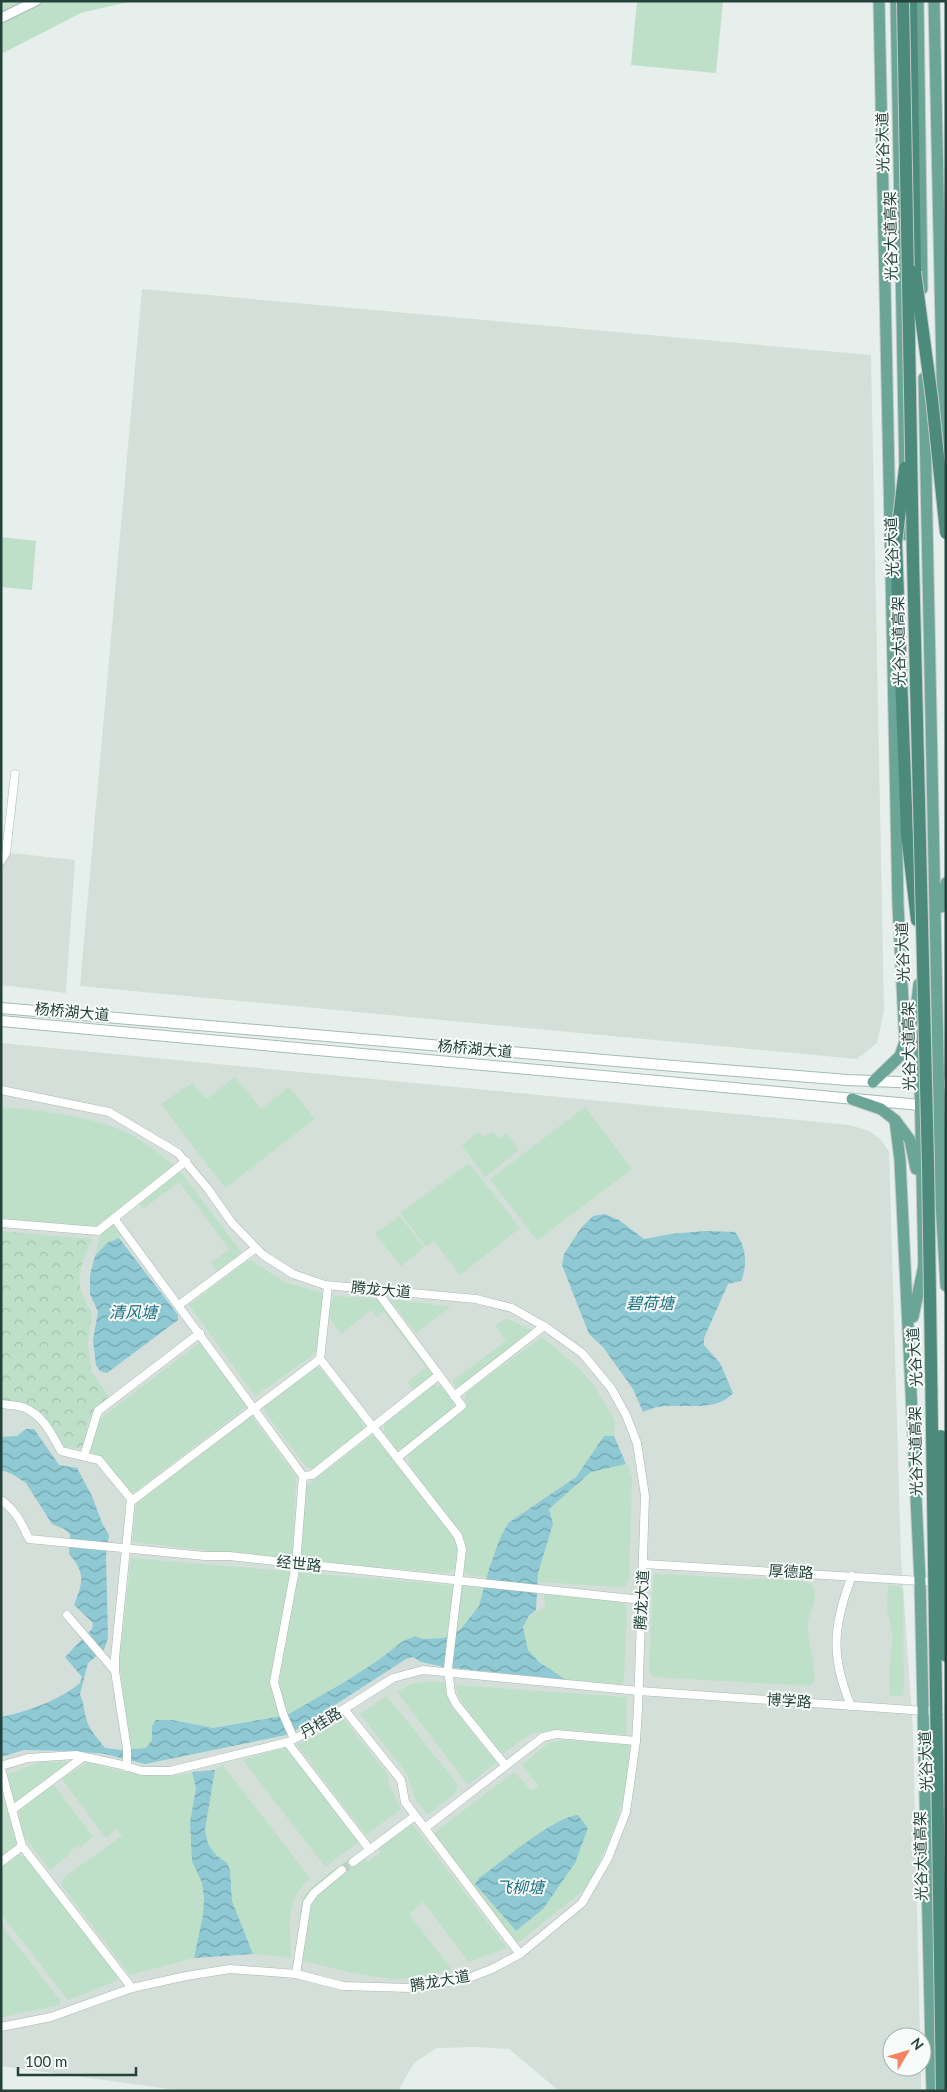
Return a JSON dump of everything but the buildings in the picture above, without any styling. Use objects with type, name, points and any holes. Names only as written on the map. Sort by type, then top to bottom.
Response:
[{"type":"highway","name":"光谷大道高架","points":[[903,1],[910,415],[928,1165],[942,2091]]},
{"type":"highway","name":"光谷大道高架","points":[[911,1],[915,272],[946,1656]]},
{"type":"highway","points":[[915,272],[932,399],[946,533]]},
{"type":"highway","points":[[910,415],[896,543],[907,834],[917,922]]},
{"type":"main road","points":[[878,1],[884,196],[887,430],[898,905],[905,1042]]},
{"type":"main road","name":"光谷大道","points":[[896,1],[902,392],[919,982],[919,1084],[924,1265],[935,1422],[940,1712],[946,1901]]},
{"type":"main road","points":[[918,1],[921,239],[938,995],[943,1085],[941,1202],[946,1286]]},
{"type":"main road","points":[[921,239],[936,153],[934,1]]},
{"type":"main road","points":[[936,153],[941,175],[946,539]]},
{"type":"main road","points":[[884,196],[900,274]]},
{"type":"main road","points":[[902,392],[925,395]]},
{"type":"main road","points":[[926,419],[946,527]]},
{"type":"main road","points":[[937,931],[946,883]]},
{"type":"main road","points":[[873,1082],[900,1056],[916,1010],[919,982]]},
{"type":"main road","points":[[938,995],[946,1019]]},
{"type":"main road","name":"杨桥湖大道","points":[[1,1008],[873,1082],[943,1085]]},
{"type":"main road","name":"杨桥湖大道","points":[[1,1021],[943,1106]]},
{"type":"main road","points":[[852,1099],[881,1109],[895,1120],[910,1140],[922,1198]]},
{"type":"main road","points":[[895,1120],[900,1160],[920,1581],[932,2091]]},
{"type":"main road","points":[[941,1202],[946,1179]]},
{"type":"main road","points":[[909,1340],[924,1265]]},
{"type":"main road","points":[[930,1986],[946,1907]]},
{"type":"street","points":[[1,18],[36,1]]},
{"type":"street","points":[[1,861],[6,853],[15,774]]},
{"type":"street","name":"腾龙大道","points":[[1,1090],[109,1112],[178,1153],[208,1189],[232,1223],[263,1255],[293,1274],[328,1286],[377,1288],[476,1299],[512,1308],[544,1326],[582,1354],[612,1388],[626,1414],[637,1444],[645,1496],[636,1741],[626,1812],[608,1858],[582,1903],[520,1954],[492,1969],[466,1979],[410,1988],[343,1986],[296,1974],[230,1969],[132,1988],[52,2017],[1,2027]]},
{"type":"street","points":[[1,1224],[98,1231],[186,1161]]},
{"type":"street","points":[[114,1218],[304,1476],[296,1564],[274,1682],[291,1738],[370,1850]]},
{"type":"street","points":[[179,1305],[256,1248]]},
{"type":"street","points":[[328,1286],[320,1359],[458,1536],[462,1549],[448,1670],[451,1694],[456,1704],[505,1765]]},
{"type":"street","points":[[377,1288],[380,1297],[462,1406],[397,1458]]},
{"type":"street","points":[[454,1396],[544,1326]]},
{"type":"street","points":[[84,1456],[98,1411],[200,1333]]},
{"type":"street","points":[[131,1499],[133,1500],[320,1359]]},
{"type":"street","points":[[304,1476],[312,1475],[439,1375]]},
{"type":"street","points":[[1,1404],[25,1407],[47,1426],[61,1451],[99,1460],[131,1499],[115,1671],[127,1749],[127,1766]]},
{"type":"street","name":"经世路","points":[[1,1500],[10,1506],[20,1520],[29,1539],[205,1556],[229,1556],[642,1600]]},
{"type":"street","name":"厚德路","points":[[644,1564],[938,1582]]},
{"type":"street","points":[[851,1706],[837,1663],[836,1640],[841,1606],[852,1576]]},
{"type":"street","points":[[67,1615],[115,1671]]},
{"type":"street","name":"丹桂路","points":[[1,1768],[28,1758],[76,1755],[142,1771],[170,1771],[291,1738],[344,1709],[393,1678],[423,1670],[448,1670],[639,1691]]},
{"type":"street","name":"博学路","points":[[639,1691],[940,1712]]},
{"type":"street","points":[[344,1709],[401,1780],[404,1802],[520,1954]]},
{"type":"street","points":[[425,1828],[543,1737],[556,1734],[636,1741]]},
{"type":"street","points":[[12,1810],[83,1757]]},
{"type":"street","points":[[1,1768],[22,1846],[132,1988]]},
{"type":"street","points":[[353,1862],[416,1816]]},
{"type":"street","points":[[1,1862],[22,1846]]},
{"type":"street","points":[[296,1974],[307,1903],[314,1893],[342,1870]]},
{"type":"shaded area","points":[[142,289],[871,355],[884,1011],[877,1043],[857,1059],[80,986]]},
{"type":"shaded area","points":[[1,852],[75,860],[66,993],[1,985]]},
{"type":"shaded area","points":[[1,1043],[850,1125],[869,1131],[880,1139],[889,1151],[901,1558],[913,1731],[920,2027],[882,2027],[882,2077],[921,2077],[921,2091],[559,2091],[509,2049],[477,2047],[437,2048],[414,2063],[398,2091],[184,2091],[1,2066]]},
{"type":"green space","points":[[1,1],[132,1],[81,13],[1,54]]},
{"type":"green space","points":[[637,1],[723,1],[716,73],[631,65]]},
{"type":"green space","points":[[1,537],[36,541],[32,590],[1,587]]},
{"type":"green space","points":[[235,1077],[261,1109],[289,1087],[315,1119],[225,1188],[161,1104],[192,1083],[207,1099]]},
{"type":"green space","points":[[1,1107],[58,1114],[114,1127],[139,1139],[175,1166],[97,1227],[1,1219]]},
{"type":"green space","points":[[585,1107],[632,1169],[537,1241],[490,1179]]},
{"type":"green space","points":[[478,1132],[483,1137],[492,1132],[500,1138],[506,1133],[519,1150],[485,1177],[462,1146]]},
{"type":"green space","points":[[469,1163],[520,1228],[460,1275],[434,1241],[426,1247],[400,1213]]},
{"type":"green space","points":[[180,1171],[242,1253],[217,1271],[211,1263],[229,1249],[179,1182],[143,1209],[138,1202]]},
{"type":"green space","points":[[400,1216],[424,1248],[401,1266],[375,1234]]},
{"type":"green space","points":[[114,1225],[120,1232],[119,1238],[107,1243],[95,1256],[101,1232]]},
{"type":"green space","points":[[1,1231],[92,1239],[81,1268],[80,1284],[86,1302],[92,1312],[88,1343],[91,1371],[110,1398],[97,1409],[90,1419],[85,1448],[60,1447],[52,1427],[37,1410],[25,1404],[1,1401]]},
{"type":"green space","points":[[251,1260],[286,1283],[321,1292],[324,1300],[317,1348],[313,1355],[255,1396],[189,1305],[247,1261]]},
{"type":"green space","points":[[333,1296],[378,1298],[434,1374],[414,1390],[407,1382],[426,1367],[384,1312],[377,1317],[371,1310],[341,1334],[328,1316]]},
{"type":"green space","points":[[389,1299],[448,1306],[451,1306],[416,1333]]},
{"type":"green space","points":[[506,1318],[534,1331],[458,1389],[452,1381],[506,1341],[495,1326]]},
{"type":"green space","points":[[542,1337],[579,1368],[595,1387],[615,1421],[614,1436],[604,1436],[576,1477],[508,1523],[500,1538],[487,1577],[467,1575],[464,1571],[465,1547],[457,1529],[409,1466],[408,1453],[464,1410],[465,1395],[469,1390]]},
{"type":"green space","points":[[199,1343],[247,1406],[132,1494],[102,1457],[89,1451],[100,1419]]},
{"type":"green space","points":[[314,1367],[320,1368],[359,1417],[365,1430],[314,1470],[307,1468],[265,1412],[264,1406]]},
{"type":"green space","points":[[434,1385],[440,1386],[451,1397],[452,1411],[405,1448],[396,1449],[384,1432],[384,1423]]},
{"type":"green space","points":[[251,1415],[296,1477],[293,1550],[288,1560],[132,1542],[136,1502]]},
{"type":"green space","points":[[371,1436],[376,1436],[453,1535],[458,1546],[456,1569],[447,1573],[301,1561],[306,1486]]},
{"type":"green space","points":[[626,1464],[632,1479],[629,1580],[626,1586],[538,1582],[538,1573],[553,1524],[549,1509],[591,1472]]},
{"type":"green space","points":[[131,1558],[484,1588],[479,1606],[460,1630],[444,1638],[423,1639],[415,1636],[403,1641],[380,1659],[343,1683],[287,1715],[213,1728],[152,1726],[152,1740],[146,1748],[131,1749],[119,1660]]},
{"type":"green space","points":[[653,1575],[801,1581],[812,1585],[815,1597],[808,1630],[815,1676],[814,1682],[809,1686],[653,1677],[649,1672]]},
{"type":"green space","points":[[888,1585],[900,1586],[903,1591],[904,1693],[902,1696],[890,1696],[889,1669],[893,1638],[887,1609]]},
{"type":"green space","points":[[544,1593],[622,1602],[627,1607],[624,1680],[621,1684],[566,1680],[539,1662],[527,1650],[523,1627],[532,1615],[545,1608]]},
{"type":"green space","points":[[447,1682],[454,1705],[466,1725],[497,1762],[468,1785],[397,1692],[410,1684]]},
{"type":"green space","points":[[456,1685],[627,1697],[626,1735],[556,1729],[530,1734],[501,1755],[467,1713]]},
{"type":"green space","points":[[387,1696],[458,1785],[456,1792],[428,1815],[415,1799],[407,1774],[360,1714]]},
{"type":"green space","points":[[344,1719],[388,1775],[389,1785],[401,1809],[366,1835],[296,1744],[312,1738]]},
{"type":"green space","points":[[564,1740],[629,1745],[628,1782],[614,1830],[588,1887],[515,1945],[434,1833],[514,1772],[532,1791],[538,1786],[522,1765],[548,1743]],"holes":[[[575,1863],[558,1885],[516,1931],[475,1884]]]},
{"type":"green space","points":[[286,1747],[360,1841],[325,1867],[243,1760]]},
{"type":"green space","points":[[40,1762],[72,1762],[14,1804],[6,1775]]},
{"type":"green space","points":[[88,1762],[140,1775],[165,1776],[192,1772],[196,1788],[190,1822],[192,1861],[202,1883],[204,1898],[203,1915],[194,1958],[130,1975],[62,1886],[63,1878],[122,1836],[116,1828],[106,1838],[62,1779]]},
{"type":"green space","points":[[223,1765],[310,1878],[301,1887],[292,1906],[290,1915],[291,1958],[253,1954],[232,1901],[230,1870],[227,1863],[216,1855],[208,1844],[205,1830],[215,1770]]},
{"type":"green space","points":[[51,1786],[55,1786],[93,1837],[80,1848],[78,1845],[50,1870],[23,1835],[18,1810]]},
{"type":"green space","points":[[1,1790],[17,1844],[1,1857]]},
{"type":"green space","points":[[407,1817],[507,1948],[469,1962],[423,1902],[409,1914],[452,1970],[426,1977],[396,1979],[354,1973],[299,1960],[300,1913],[306,1893],[360,1851],[368,1862],[381,1852],[373,1841]]},
{"type":"green space","points":[[19,1854],[28,1859],[119,1978],[116,1981],[68,2000],[1,1914],[1,1868]]},
{"type":"green space","points":[[1,1925],[60,2000],[60,2005],[1,2017]]},
{"type":"water","name":"碧荷塘","points":[[605,1214],[619,1220],[644,1239],[705,1231],[735,1232],[739,1237],[745,1256],[745,1269],[741,1281],[728,1284],[704,1338],[704,1345],[720,1363],[733,1393],[726,1399],[707,1405],[666,1406],[643,1412],[633,1389],[603,1347],[589,1334],[562,1265],[564,1254],[581,1228],[593,1216]]},
{"type":"water","name":"清风塘","points":[[119,1238],[178,1315],[178,1320],[107,1373],[100,1371],[96,1365],[93,1340],[98,1312],[90,1294],[90,1275],[95,1256],[107,1243]]},
{"type":"water","points":[[26,1429],[34,1429],[59,1465],[77,1468],[109,1535],[106,1555],[108,1638],[104,1650],[88,1663],[80,1694],[87,1721],[95,1735],[105,1748],[121,1750],[146,1748],[152,1740],[152,1726],[156,1720],[172,1720],[213,1728],[287,1715],[343,1683],[380,1659],[403,1641],[415,1636],[423,1639],[444,1638],[460,1630],[479,1606],[489,1569],[500,1538],[508,1523],[576,1477],[604,1436],[614,1436],[626,1464],[591,1472],[549,1509],[553,1524],[538,1573],[536,1610],[529,1616],[523,1627],[528,1650],[539,1662],[566,1680],[444,1667],[421,1662],[413,1657],[406,1659],[286,1735],[145,1764],[105,1754],[71,1751],[24,1750],[1,1757],[1,1717],[43,1704],[62,1695],[80,1683],[82,1677],[65,1657],[92,1629],[93,1623],[74,1605],[81,1584],[81,1578],[78,1567],[69,1554],[70,1534],[52,1524],[26,1483],[12,1474],[1,1470],[1,1437],[17,1436]]},
{"type":"water","points":[[215,1770],[205,1830],[208,1844],[216,1855],[227,1863],[230,1870],[232,1901],[253,1954],[194,1958],[203,1915],[204,1898],[202,1883],[192,1861],[190,1822],[196,1788],[192,1772]]},
{"type":"water","name":"飞柳塘","points":[[578,1815],[588,1828],[575,1863],[543,1909],[516,1931],[475,1884],[479,1878],[542,1831],[568,1817]]},
{"type":"tunnel","points":[[342,1870],[353,1862]]}]
